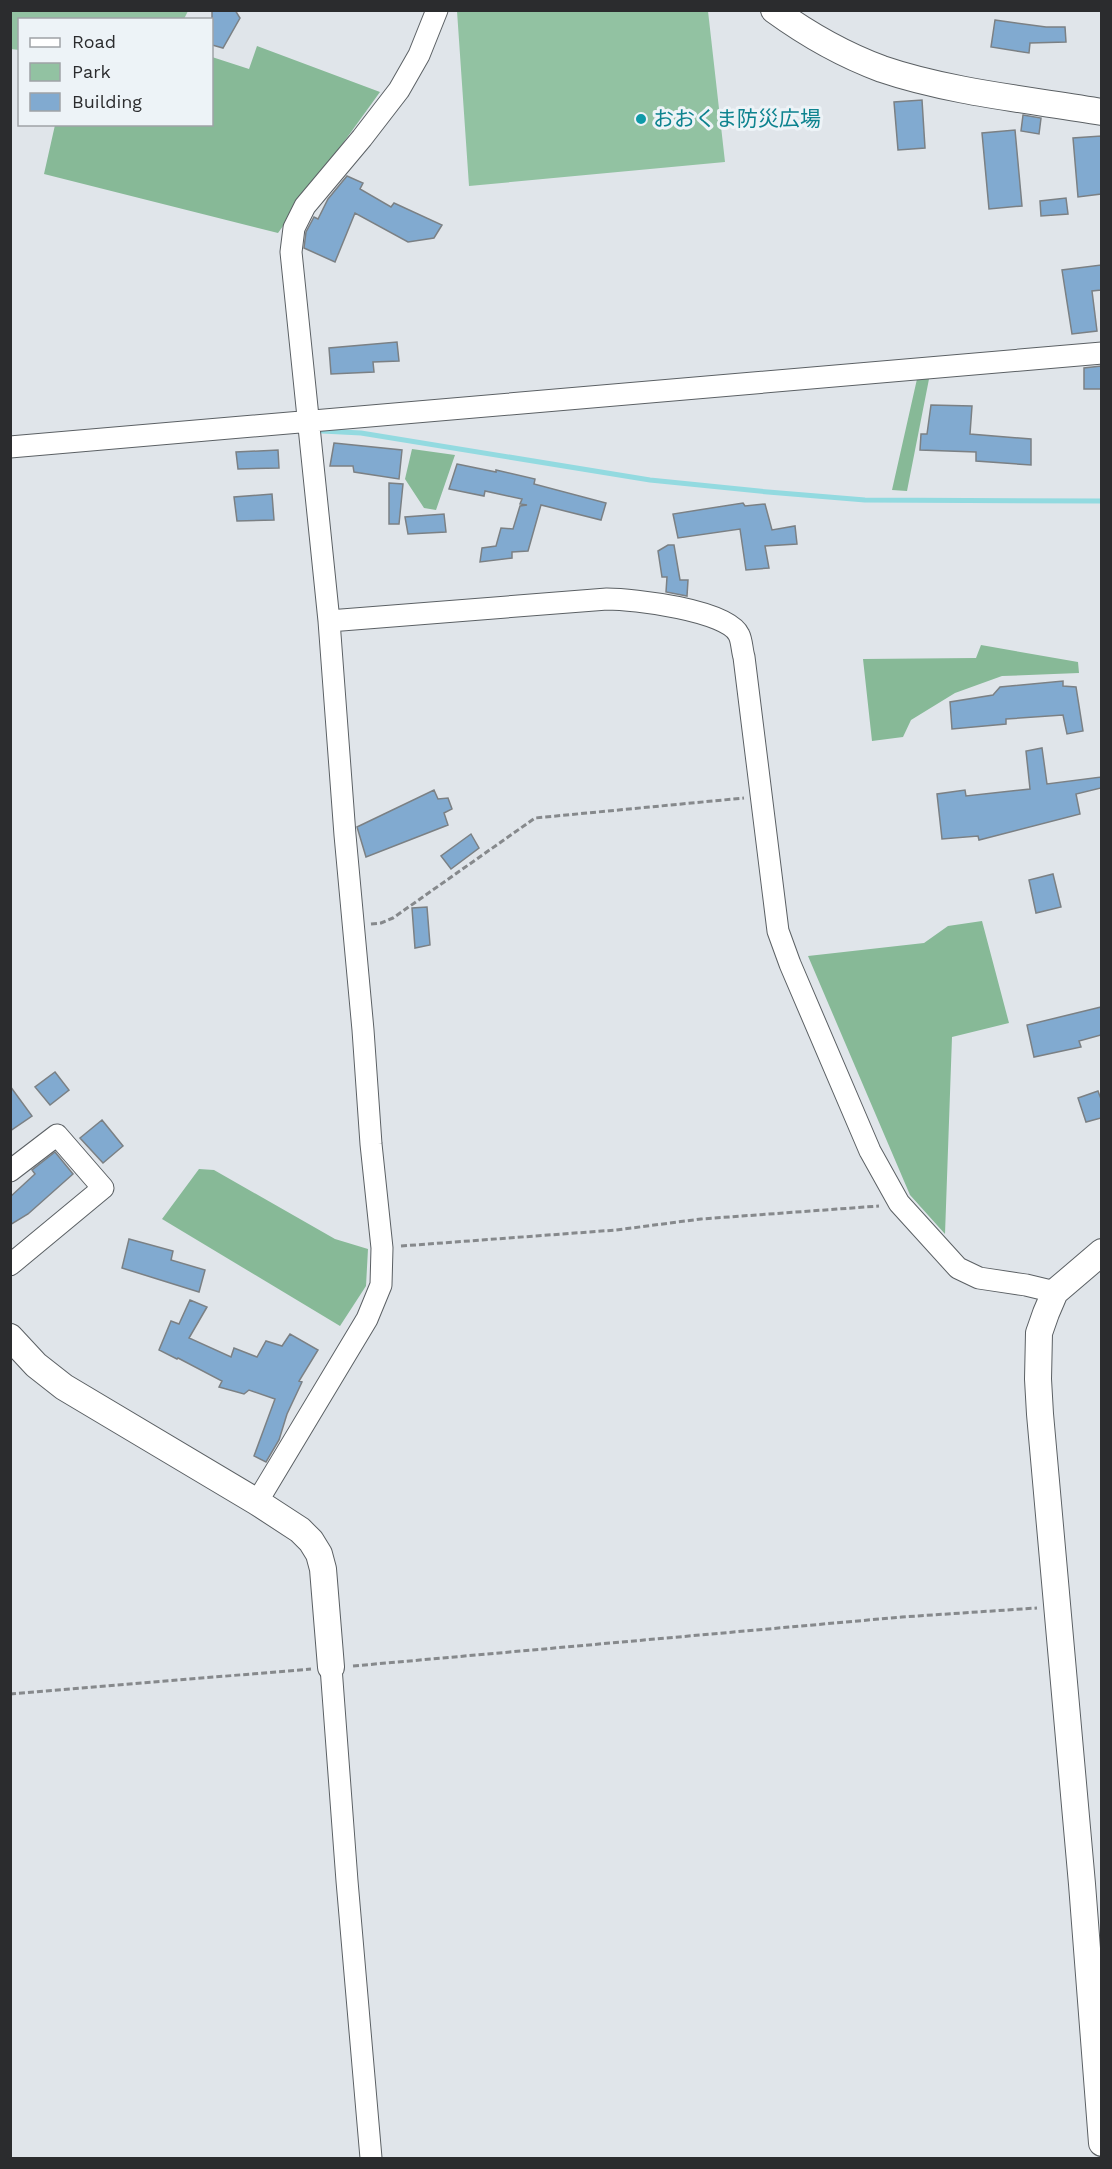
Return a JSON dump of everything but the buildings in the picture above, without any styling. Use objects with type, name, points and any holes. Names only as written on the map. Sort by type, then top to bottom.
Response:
[{"type":"street","points":[[258,1502],[367,1319],[381,1285],[382,1248],[371,1144],[329,621],[291,252],[294,228],[305,206],[399,90],[419,55],[437,10]]},
{"type":"street","points":[[774,10],[819,39],[868,63],[898,74],[947,86],[1101,111]]},
{"type":"street","points":[[10,447],[1101,353]]},
{"type":"street","points":[[329,621],[627,599],[689,610],[718,618],[730,625],[739,634],[752,719],[778,932],[789,964],[870,1151],[899,1203],[958,1268],[979,1278],[1055,1292]]},
{"type":"street","points":[[10,1171],[57,1135],[102,1188],[10,1265]]},
{"type":"street","points":[[1101,1252],[1055,1292],[1039,1333],[1038,1379],[1082,1884],[1101,2143]]},
{"type":"street","points":[[10,1337],[36,1365],[64,1387],[258,1502],[300,1530],[319,1554],[323,1569],[371,2158]]},
{"type":"path","points":[[354,926],[381,923],[393,918],[535,818],[761,797]]},
{"type":"path","points":[[382,1248],[616,1230],[701,1219],[865,1208],[899,1203]]},
{"type":"path","points":[[10,1694],[437,1660],[902,1617],[1057,1606]]},
{"type":"green space","points":[[11,10],[188,11],[184,18],[18,18],[18,50],[11,49]]},
{"type":"green space","points":[[457,11],[708,11],[725,162],[469,186]]},
{"type":"green space","points":[[257,46],[380,92],[278,233],[44,174],[55,126],[213,126],[213,57],[249,69]]},
{"type":"green space","points":[[917,379],[929,379],[907,491],[892,490]]},
{"type":"green space","points":[[412,449],[455,455],[436,510],[424,508],[405,479]]},
{"type":"green space","points":[[981,645],[1078,662],[1079,673],[1002,676],[955,693],[911,720],[903,737],[872,741],[863,659],[976,658]]},
{"type":"green space","points":[[982,921],[1009,1023],[952,1037],[945,1234],[910,1195],[808,956],[924,943],[948,926]]},
{"type":"green space","points":[[199,1169],[214,1170],[335,1239],[368,1249],[366,1286],[340,1326],[162,1219]]},
{"type":"waterway","points":[[322,431],[361,433],[650,480],[768,492],[865,500],[1102,501]]},
{"type":"place","name":"おおくま防災広場","points":[[641,119]]}]
